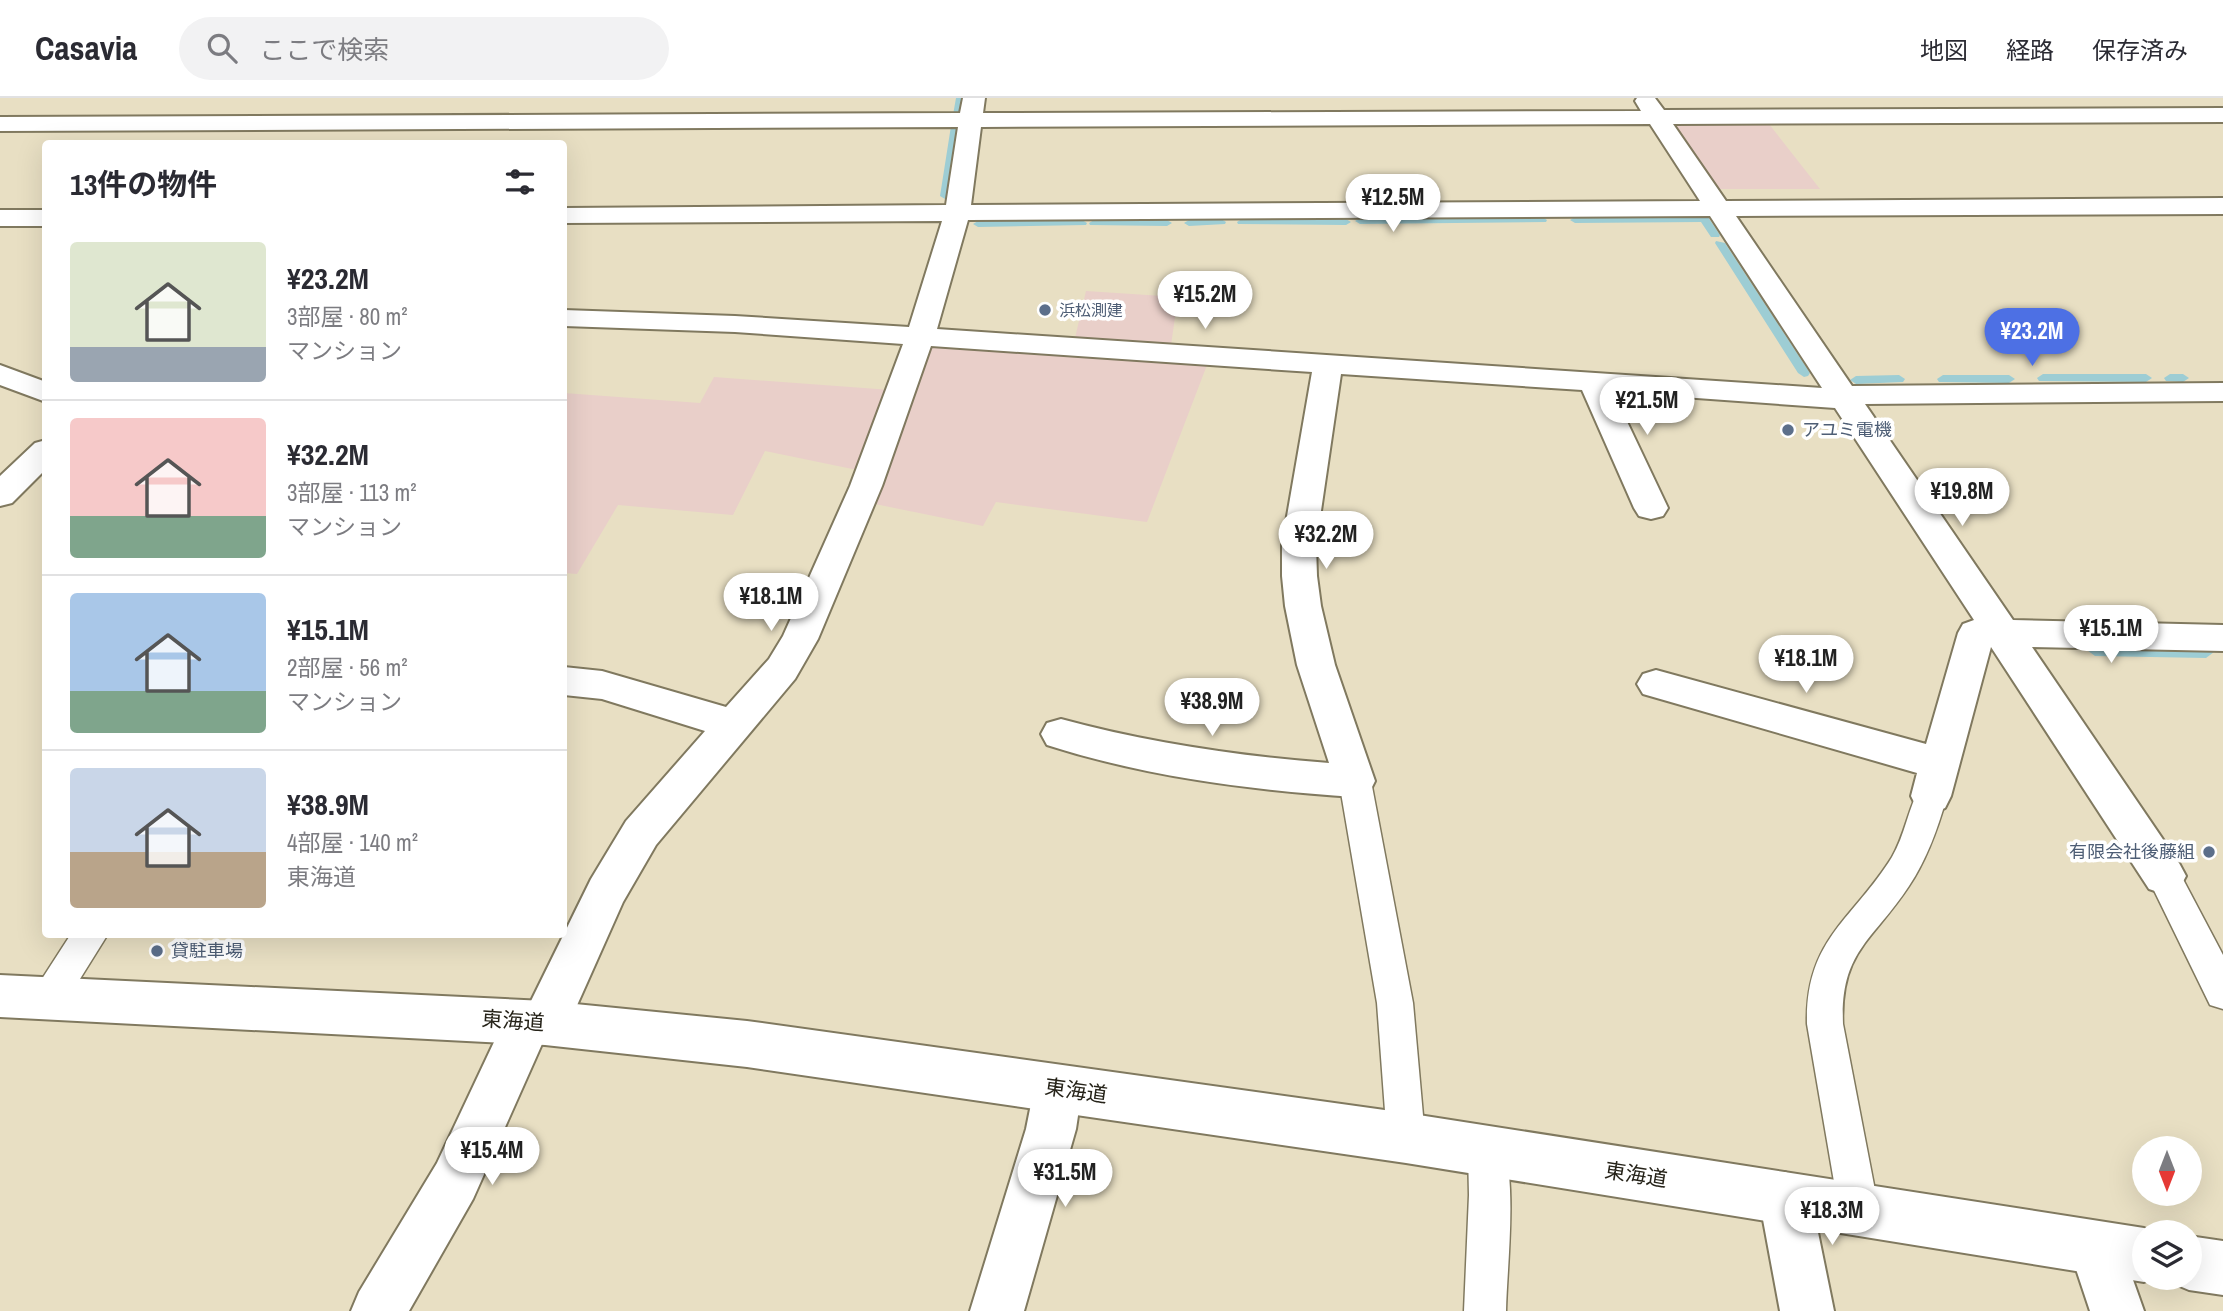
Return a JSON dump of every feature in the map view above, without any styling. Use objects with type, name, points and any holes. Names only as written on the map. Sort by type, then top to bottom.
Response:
[{"type":"street","points":[[473,140],[502,98]]},
{"type":"street","points":[[2167,98],[2189,115]]},
{"type":"street","points":[[2,112],[485,122],[972,109],[1651,108],[2189,115],[2219,125]]},
{"type":"street","points":[[1651,108],[2164,877]]},
{"type":"street","points":[[378,1311],[455,1181],[622,861],[641,833],[782,669],[800,639],[866,486],[920,337],[957,213],[972,109]]},
{"type":"street","points":[[567,215],[2223,206]]},
{"type":"street","points":[[0,218],[42,218]]},
{"type":"street","points":[[567,318],[735,324],[1595,383],[1842,397],[2223,392]]},
{"type":"street","points":[[1061,734],[1110,749],[1215,770],[1355,781],[1308,640],[1298,575],[1299,545],[1328,364]]},
{"type":"street","points":[[0,374],[42,391]]},
{"type":"street","points":[[1595,383],[1651,508]]},
{"type":"street","points":[[0,495],[42,454]]},
{"type":"street","points":[[1656,684],[1936,780],[1976,634],[2223,638]]},
{"type":"street","points":[[567,681],[602,685],[734,725]]},
{"type":"street","name":"東海道","points":[[0,996],[537,1022],[747,1045],[1406,1138],[2120,1252]]},
{"type":"street","points":[[997,1311],[1051,1129],[1058,1088]]},
{"type":"street","points":[[1785,1198],[1807,1311]]},
{"type":"street","points":[[2117,1311],[2120,1252]]},
{"type":"street","points":[[2202,1265],[2223,1268]]},
{"type":"lane","points":[[1859,1211],[1825,1024],[1822,1002],[1825,980],[1831,962],[1880,900],[1912,851],[1936,780]]},
{"type":"lane","points":[[1355,781],[1387,938],[1405,1097],[1406,1138]]},
{"type":"lane","points":[[2164,877],[2194,931],[2223,993]]},
{"type":"lane","points":[[47,999],[88,938]]},
{"type":"lane","points":[[1485,1311],[1488,1151]]},
{"type":"shaded area","points":[[1674,124],[1769,124],[1820,189],[1717,189]]},
{"type":"shaded area","points":[[1086,291],[1178,297],[1171,345],[1075,338]]},
{"type":"shaded area","points":[[926,346],[1207,365],[1147,522],[996,502],[983,526],[870,503]]},
{"type":"shaded area","points":[[714,377],[891,390],[862,471],[765,451],[733,515],[618,505],[577,574],[567,573],[567,393],[700,403]]},
{"type":"waterway","points":[[958,115],[961,98]]},
{"type":"waterway","points":[[945,196],[956,126]]},
{"type":"waterway","points":[[1575,220],[1704,219],[1715,235]]},
{"type":"waterway","points":[[1360,221],[1542,220]]},
{"type":"waterway","points":[[1189,223],[1221,222]]},
{"type":"waterway","points":[[1242,222],[1346,222]]},
{"type":"waterway","points":[[978,224],[1082,223]]},
{"type":"waterway","points":[[1094,223],[1167,223]]},
{"type":"waterway","points":[[1720,243],[1804,373]]},
{"type":"waterway","points":[[2043,378],[2146,378]]},
{"type":"waterway","points":[[2170,378],[2183,378]]},
{"type":"waterway","points":[[1856,380],[1899,379]]},
{"type":"waterway","points":[[1943,379],[2009,379]]},
{"type":"waterway","points":[[2095,650],[2206,652]]},
{"type":"place","name":"浜松測建","points":[[1045,310]]},
{"type":"place","name":"アユミ電機","points":[[1788,430]]},
{"type":"place","name":"有限会社後藤組","points":[[2209,852]]},
{"type":"place","name":"貸駐車場","points":[[157,951]]}]
